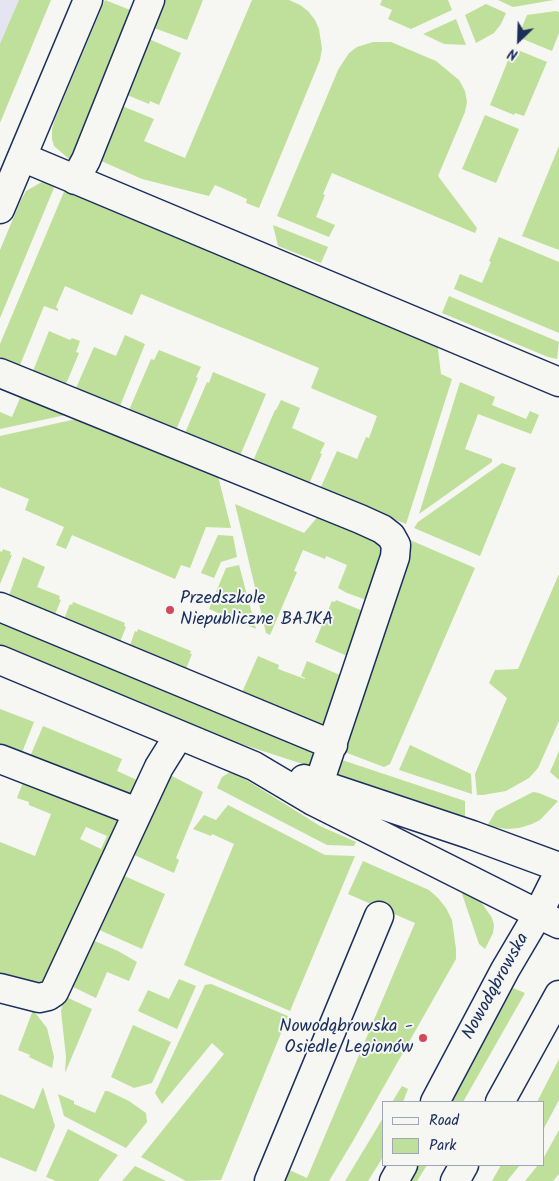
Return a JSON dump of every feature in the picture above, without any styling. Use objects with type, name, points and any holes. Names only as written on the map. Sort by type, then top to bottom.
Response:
[{"type":"street","points":[[0,209],[88,0]]},
{"type":"street","points":[[75,180],[86,160],[150,0]]},
{"type":"street","points":[[22,158],[559,382]]},
{"type":"street","points":[[0,373],[360,519],[382,529],[391,536],[396,545],[395,556],[316,792]]},
{"type":"street","points":[[0,607],[333,745]]},
{"type":"street","points":[[0,660],[316,792],[548,919]]},
{"type":"street","points":[[0,988],[39,998],[54,992],[162,762],[179,735]]},
{"type":"street","points":[[0,759],[138,812]]},
{"type":"street","points":[[316,792],[515,850],[559,867]]},
{"type":"street","name":"Nowodąbrowska","points":[[436,1101],[505,970],[548,919],[559,872]]},
{"type":"street","points":[[269,1181],[379,916]]},
{"type":"street","points":[[501,1101],[559,995]]},
{"type":"street","points":[[394,1181],[402,1166]]},
{"type":"street","points":[[455,1181],[463,1166]]},
{"type":"shaded area","points":[[0,0],[41,0],[0,98]]},
{"type":"green space","points":[[19,0],[51,0],[0,123],[0,44]]},
{"type":"green space","points":[[105,0],[138,13],[83,146],[69,159],[54,146],[52,129]]},
{"type":"green space","points":[[165,0],[203,0],[187,40],[154,28]]},
{"type":"green space","points":[[252,0],[289,0],[300,5],[315,20],[319,29],[322,49],[320,60],[259,208],[246,203],[247,199],[215,185],[209,196],[142,179],[99,160],[122,106],[154,119],[144,141],[185,158]]},
{"type":"green space","points":[[382,0],[448,0],[452,10],[411,29],[388,19],[392,10],[380,5]]},
{"type":"green space","points":[[498,0],[554,0],[513,7]]},
{"type":"green space","points":[[486,4],[506,13],[494,33],[476,43],[465,15]]},
{"type":"green space","points":[[559,12],[559,33],[552,51],[518,37],[527,15]]},
{"type":"green space","points":[[456,19],[466,45],[444,44],[423,34]]},
{"type":"green space","points":[[149,39],[181,53],[159,105],[150,101],[149,104],[127,95]]},
{"type":"green space","points":[[373,42],[391,42],[436,61],[459,80],[465,91],[467,102],[465,112],[438,176],[477,228],[475,233],[332,173],[316,217],[335,225],[329,237],[277,216],[338,70],[349,53],[357,47]]},
{"type":"green space","points":[[513,48],[547,62],[524,116],[515,113],[514,115],[490,105]]},
{"type":"green space","points":[[485,115],[519,129],[496,183],[462,169]]},
{"type":"green space","points":[[559,146],[559,250],[522,236]]},
{"type":"green space","points":[[47,181],[56,183],[0,318],[0,250],[26,191]]},
{"type":"green space","points":[[66,187],[437,341],[441,374],[452,379],[406,524],[320,489],[337,451],[357,459],[366,437],[369,438],[377,416],[311,388],[319,368],[141,294],[132,315],[65,286],[56,307],[58,311],[44,306],[20,365],[0,357],[0,344]]},
{"type":"green space","points":[[273,225],[328,247],[321,263],[278,246]]},
{"type":"green space","points":[[499,237],[559,262],[559,333],[454,289],[460,274],[482,283]]},
{"type":"green space","points":[[449,296],[559,342],[557,359],[442,313]]},
{"type":"green space","points":[[49,331],[70,340],[72,338],[80,341],[76,352],[79,353],[66,384],[33,371]]},
{"type":"green space","points":[[125,335],[145,344],[120,406],[76,388],[94,347],[116,356]]},
{"type":"green space","points":[[159,350],[201,367],[176,430],[129,410],[151,359],[154,360]]},
{"type":"green space","points":[[213,372],[266,394],[240,456],[185,433]]},
{"type":"green space","points":[[460,382],[495,397],[492,405],[526,419],[530,411],[539,415],[531,434],[478,414],[465,449],[492,459],[492,462],[419,514]]},
{"type":"green space","points":[[23,391],[75,413],[0,429],[0,412],[12,417]]},
{"type":"green space","points":[[281,400],[300,408],[292,428],[325,443],[309,484],[253,461]]},
{"type":"green space","points":[[85,417],[217,472],[231,528],[206,527],[190,568],[181,565],[175,579],[72,535],[66,549],[56,545],[64,527],[25,510],[29,499],[0,487],[0,436]]},
{"type":"green space","points":[[502,463],[516,468],[480,556],[414,528],[418,522]]},
{"type":"green space","points":[[235,504],[304,533],[320,514],[377,537],[384,563],[372,602],[338,588],[347,565],[326,556],[325,559],[303,550],[294,571],[297,572],[270,635],[266,633]]},
{"type":"green space","points":[[218,535],[233,536],[237,557],[221,562],[214,578],[201,573]]},
{"type":"green space","points":[[410,540],[475,568],[390,764],[384,767],[342,751]]},
{"type":"green space","points":[[3,549],[11,552],[10,555],[12,555],[0,584],[0,551],[2,552]]},
{"type":"green space","points":[[23,557],[45,567],[37,587],[60,596],[59,599],[61,600],[53,619],[7,601]]},
{"type":"green space","points":[[239,565],[256,629],[209,609],[226,568]]},
{"type":"green space","points":[[559,574],[559,721],[538,768],[529,778],[506,791],[477,795],[475,774],[507,698],[489,683],[495,670],[518,669]]},
{"type":"green space","points":[[336,600],[368,613],[354,659],[315,642],[332,601],[335,602]]},
{"type":"green space","points":[[73,602],[125,623],[124,626],[126,627],[118,647],[62,624],[70,604],[72,605]]},
{"type":"green space","points":[[0,618],[318,751],[312,767],[235,742],[0,646]]},
{"type":"green space","points":[[138,629],[191,651],[190,654],[192,654],[184,674],[128,651],[135,631],[137,632]]},
{"type":"green space","points":[[258,656],[279,665],[278,669],[305,679],[301,676],[307,661],[347,678],[333,723],[320,731],[240,697]]},
{"type":"green space","points":[[0,709],[34,722],[21,755],[0,747]]},
{"type":"green space","points":[[43,726],[122,759],[117,771],[137,780],[129,798],[29,759]]},
{"type":"green space","points":[[410,745],[471,774],[472,794],[399,770]]},
{"type":"green space","points":[[559,751],[559,780],[550,772]]},
{"type":"green space","points":[[339,759],[465,801],[465,819],[337,775]]},
{"type":"green space","points":[[232,771],[320,826],[356,842],[354,846],[327,845],[217,788],[222,777]]},
{"type":"green space","points":[[166,773],[203,792],[176,858],[179,860],[174,873],[130,853]]},
{"type":"green space","points":[[25,777],[125,817],[49,982],[35,985],[0,976],[0,842],[35,856],[51,814],[17,798]],"holes":[[[86,827],[107,836],[101,849],[80,839]]]},
{"type":"green space","points":[[533,792],[558,801],[540,820],[519,828],[507,829],[487,826],[496,811]]},
{"type":"green space","points":[[228,805],[325,855],[355,856],[290,1011],[184,965],[234,844],[212,834],[211,836],[193,829],[204,815],[216,820]]},
{"type":"green space","points":[[363,861],[429,890],[438,898],[452,920],[456,959],[329,1181],[282,1181],[287,1169],[307,1178],[415,923],[348,894]]},
{"type":"green space","points":[[120,874],[165,894],[142,949],[95,928]]},
{"type":"green space","points":[[464,890],[481,902],[492,918],[494,925],[493,933],[485,949],[479,944],[462,894]]},
{"type":"green space","points":[[90,939],[118,951],[137,962],[129,981],[107,972],[96,998],[69,985]]},
{"type":"green space","points":[[179,979],[196,986],[177,1029],[138,1011],[148,990],[169,999]]},
{"type":"green space","points":[[211,984],[288,1016],[221,1180],[186,1181],[141,1157],[224,1054],[212,1043],[162,1104],[155,1093],[205,985]]},
{"type":"green space","points":[[513,988],[525,993],[464,1101],[451,1101]]},
{"type":"green space","points":[[64,996],[92,1009],[65,1073],[66,1057],[61,1011]]},
{"type":"green space","points":[[33,1010],[47,1028],[54,1057],[52,1068],[18,1050]]},
{"type":"green space","points":[[133,1025],[171,1042],[152,1083],[134,1088],[111,1077]]},
{"type":"green space","points":[[559,1059],[559,1100],[544,1128],[544,1101],[538,1101]]},
{"type":"green space","points":[[402,1086],[408,1089],[403,1101],[393,1101]]},
{"type":"green space","points":[[43,1087],[55,1126],[36,1172],[0,1157],[0,1094],[34,1109]]},
{"type":"green space","points":[[105,1091],[129,1101],[146,1113],[147,1122],[126,1148],[64,1116],[58,1094],[74,1101],[74,1104],[95,1113]]},
{"type":"green space","points":[[382,1120],[382,1159],[368,1181],[345,1181]]},
{"type":"green space","points":[[68,1129],[118,1155],[98,1181],[56,1181],[46,1177]]},
{"type":"green space","points":[[559,1130],[559,1174],[553,1181],[525,1181],[537,1166],[544,1166],[544,1157]]},
{"type":"green space","points":[[135,1166],[166,1181],[122,1181]]},
{"type":"green space","points":[[413,1166],[426,1166],[417,1181],[405,1181]]},
{"type":"green space","points":[[500,1166],[519,1166],[507,1181],[492,1181]]},
{"type":"place","name":"Przedszkole Niepubliczne BAJKA","points":[[170,610]]},
{"type":"place","name":"Nowodąbrowska - Osiedle Legionów","points":[[423,1038]]}]
